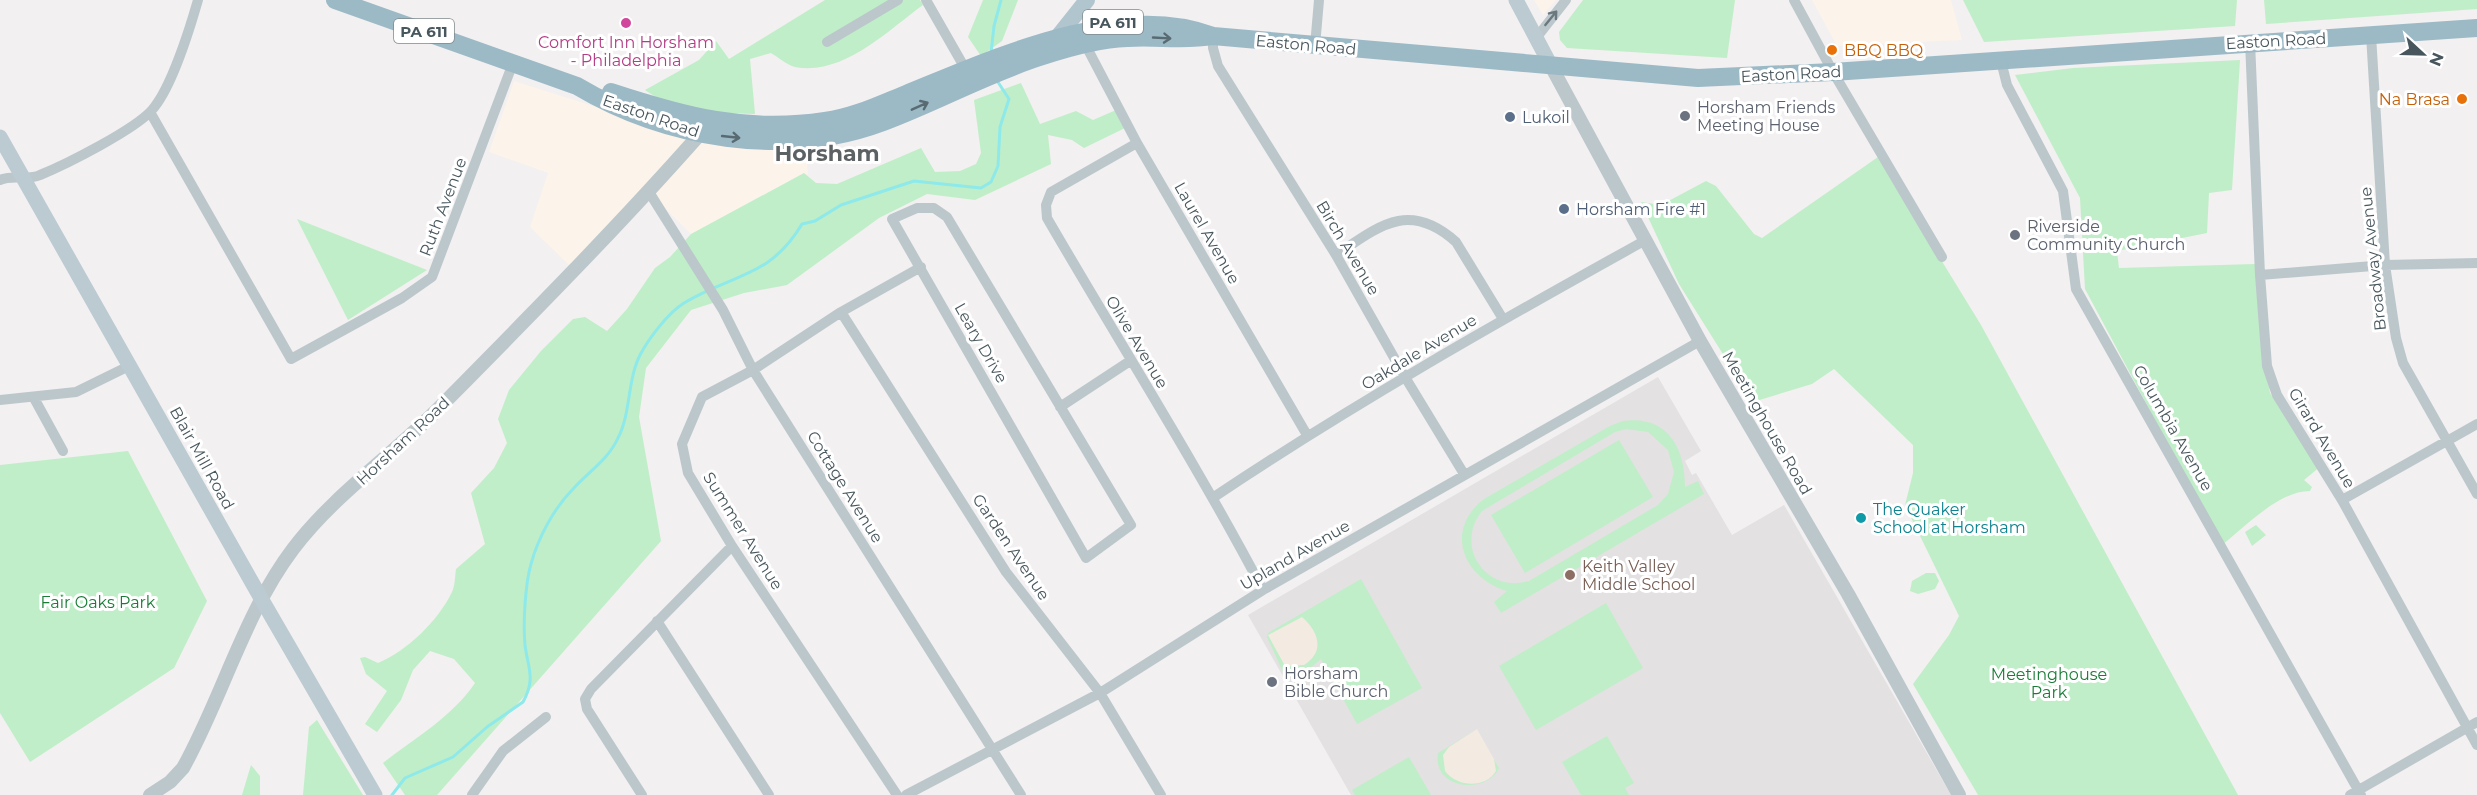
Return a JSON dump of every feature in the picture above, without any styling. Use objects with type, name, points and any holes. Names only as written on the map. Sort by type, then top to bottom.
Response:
[{"type":"highway","name":"Easton Road","points":[[335,0],[373,6],[513,63],[577,86],[603,102],[703,127],[779,140],[827,137],[884,122],[969,77],[1008,60],[1062,30],[1129,21],[1163,21],[1193,25],[1213,36]]},
{"type":"highway","name":"Easton Road","points":[[1008,60],[1042,56],[1085,44],[1125,38],[1192,40],[1213,36],[1698,78],[1833,72],[2477,28]]},
{"type":"main road","points":[[1042,56],[1087,0]]},
{"type":"main road","points":[[1516,0],[1551,66]]},
{"type":"main road","name":"Blair Mill Road","points":[[0,137],[262,600],[373,790]]},
{"type":"street","points":[[0,180],[6,177],[38,177],[120,133],[150,112],[170,79],[198,0]]},
{"type":"street","points":[[827,42],[898,0]]},
{"type":"street","points":[[926,0],[969,77]]},
{"type":"street","points":[[1315,46],[1319,0]]},
{"type":"street","points":[[1536,36],[1566,0]]},
{"type":"street","points":[[1794,0],[1833,72],[1942,257]]},
{"type":"street","name":"Broadway Avenue","points":[[2371,35],[2385,265],[2396,338],[2403,363],[2477,495]]},
{"type":"street","name":"Birch Avenue","points":[[1213,36],[1213,48],[1218,66],[1336,255],[1405,377],[1464,474]]},
{"type":"street","name":"Girard Avenue","points":[[2250,42],[2260,275],[2267,366],[2277,394],[2342,500],[2472,724],[2477,745]]},
{"type":"street","name":"Laurel Avenue","points":[[1085,44],[1137,143],[1306,435]]},
{"type":"street","name":"Columbia Avenue","points":[[2001,61],[2007,85],[2063,191],[2076,289],[2356,793]]},
{"type":"street","name":"Ruth Avenue","points":[[150,112],[291,359],[402,298],[432,277],[513,63]]},
{"type":"street","name":"Meetinghouse Road","points":[[1551,66],[1644,241],[1848,594],[1959,795]]},
{"type":"street","name":"Horsham Road","points":[[150,795],[170,782],[183,768],[262,600],[291,551],[310,528],[435,412],[649,192],[703,127]]},
{"type":"street","name":"Olive Avenue","points":[[1137,143],[1051,192],[1046,205],[1047,218],[1130,361],[1214,497],[1263,590]]},
{"type":"street","name":"Cottage Avenue","points":[[649,192],[723,310],[753,370],[1022,795]]},
{"type":"street","name":"Leary Drive","points":[[917,208],[934,208],[947,217],[1131,525],[1086,558],[921,267],[892,219],[917,208]]},
{"type":"street","points":[[1336,255],[1382,225],[1400,220],[1430,225],[1445,232],[1456,242],[1503,319]]},
{"type":"street","name":"Oakdale Avenue","points":[[1214,497],[1306,435],[1503,319],[1644,241]]},
{"type":"street","points":[[2260,275],[2385,265],[2477,263]]},
{"type":"street","name":"Summer Avenue","points":[[897,795],[732,546],[688,472],[682,444],[702,397],[753,370],[841,312],[921,267]]},
{"type":"street","name":"Garden Avenue","points":[[841,312],[1006,572],[1100,693],[1161,795]]},
{"type":"street","name":"Upland Avenue","points":[[906,795],[1100,693],[1263,590],[1700,341]]},
{"type":"street","points":[[1059,407],[1130,361]]},
{"type":"street","points":[[0,400],[76,392],[129,366]]},
{"type":"street","points":[[34,398],[63,451]]},
{"type":"street","points":[[2342,500],[2477,424]]},
{"type":"street","points":[[642,795],[587,709],[585,699],[657,621],[732,546]]},
{"type":"street","points":[[657,621],[769,795]]},
{"type":"street","points":[[472,795],[503,751],[546,717]]},
{"type":"street","points":[[2356,793],[2472,724]]},
{"type":"shaded area","points":[[1534,0],[1556,0],[1543,15]]},
{"type":"shaded area","points":[[1812,0],[1951,0],[1962,40],[1837,46]]},
{"type":"shaded area","points":[[514,81],[704,141],[806,149],[808,174],[691,234],[645,188],[570,266],[530,227],[548,173],[489,152]]},
{"type":"shaded area","name":"Keith Valley Middle School","points":[[1658,377],[1701,451],[1685,461],[1692,475],[1696,473],[1732,535],[1784,505],[1951,795],[1351,795],[1248,615]]},
{"type":"green space","points":[[825,0],[920,0],[923,5],[864,49],[830,65],[813,68],[795,67],[771,53],[750,59],[755,114],[711,113],[684,109],[645,90],[699,60],[716,41],[729,59]]},
{"type":"green space","points":[[983,0],[1018,0],[1002,41],[981,56],[968,37]]},
{"type":"green space","points":[[1583,0],[1735,0],[1727,58],[1567,48],[1560,40],[1559,32]]},
{"type":"green space","points":[[1963,0],[2237,0],[2235,26],[1984,42]]},
{"type":"green space","points":[[2264,0],[2477,0],[2477,9],[2266,24]]},
{"type":"green space","points":[[2240,60],[2232,190],[2209,193],[2207,233],[2117,251],[2119,268],[2255,264],[2260,333],[2270,393],[2321,466],[2304,480],[2312,487],[2310,491],[2298,493],[2275,503],[2222,545],[2085,289],[2080,198],[2015,75],[2073,68]]},
{"type":"green space","points":[[1021,83],[1040,124],[1076,111],[1093,120],[1116,110],[1125,128],[1084,148],[1072,140],[1048,135],[1051,164],[975,200],[927,194],[879,218],[787,285],[744,293],[691,310],[646,368],[639,417],[661,541],[437,795],[405,795],[383,763],[444,717],[475,683],[454,659],[430,651],[413,670],[401,700],[377,732],[365,724],[387,691],[366,674],[360,658],[365,657],[378,663],[400,651],[421,634],[439,614],[452,592],[456,569],[485,544],[471,493],[494,468],[507,443],[498,419],[509,390],[541,351],[573,319],[585,317],[607,331],[627,309],[655,268],[670,257],[691,234],[804,173],[816,183],[837,184],[921,148],[935,172],[960,171],[976,164],[981,153],[974,100]]},
{"type":"green space","name":"Meetinghouse Park","points":[[1878,157],[1981,325],[2238,795],[1978,795],[1913,684],[1949,635],[1959,616],[1905,505],[1913,473],[1913,445],[1834,369],[1812,384],[1753,402],[1679,284],[1641,202],[1661,205],[1706,181],[1716,186],[1754,234],[1762,238]]},
{"type":"green space","points":[[297,219],[427,270],[348,320]]},
{"type":"green space","points":[[1623,421],[1639,421],[1652,423],[1662,429],[1671,437],[1682,459],[1685,487],[1698,481],[1704,494],[1501,613],[1494,602],[1507,591],[1492,585],[1480,576],[1470,565],[1464,552],[1462,539],[1464,525],[1471,512],[1484,499],[1610,426]],"holes":[[[1626,429],[1648,432],[1668,450],[1674,472],[1668,494],[1658,505],[1529,581],[1513,583],[1499,580],[1487,574],[1478,564],[1471,538],[1474,524],[1482,511],[1615,432]]]},
{"type":"green space","points":[[1619,440],[1653,497],[1525,573],[1491,515]]},
{"type":"green space","name":"Fair Oaks Park","points":[[128,451],[207,601],[174,668],[30,762],[0,713],[0,465]]},
{"type":"green space","points":[[2256,525],[2266,535],[2252,546],[2245,532]]},
{"type":"green space","points":[[1926,573],[1935,573],[1939,581],[1935,589],[1918,594],[1910,591],[1912,581]]},
{"type":"green space","points":[[1361,579],[1422,688],[1357,724],[1321,659],[1307,671],[1283,672],[1267,637],[1268,633]]},
{"type":"green space","points":[[1606,603],[1643,668],[1536,730],[1499,666]]},
{"type":"green space","points":[[317,720],[363,795],[303,795],[309,727]]},
{"type":"green space","points":[[1476,730],[1499,768],[1493,777],[1484,782],[1473,785],[1452,781],[1443,775],[1438,765],[1438,753]]},
{"type":"green space","points":[[1607,736],[1634,783],[1625,788],[1629,795],[1581,795],[1562,762]]},
{"type":"green space","points":[[1409,757],[1431,795],[1355,795],[1352,790]]},
{"type":"green space","points":[[251,765],[260,776],[260,795],[242,795]]},
{"type":"sand","points":[[1302,617],[1315,635],[1317,647],[1315,654],[1304,665],[1285,666],[1268,635]]},
{"type":"sand","points":[[1477,729],[1494,759],[1496,771],[1485,781],[1464,783],[1445,771],[1443,755],[1449,747]]},
{"type":"waterway","points":[[991,53],[994,26],[1001,0]]},
{"type":"waterway","points":[[392,795],[405,778],[453,757],[487,727],[523,702],[530,680],[524,616],[527,583],[534,554],[542,534],[559,505],[614,446],[625,418],[636,365],[659,326],[684,303],[763,265],[790,242],[802,224],[815,221],[841,205],[914,181],[981,188],[991,182],[998,166],[1000,127],[1009,99],[996,79]]},
{"type":"place","name":"Comfort Inn Horsham - Philadelphia","points":[[626,23]]},
{"type":"place","name":"BBQ BBQ","points":[[1832,50]]},
{"type":"place","name":"Na Brasa","points":[[2462,99]]},
{"type":"place","name":"Horsham Friends Meeting House","points":[[1685,116]]},
{"type":"place","name":"Lukoil","points":[[1510,117]]},
{"type":"place","name":"Horsham Fire #1","points":[[1564,209]]},
{"type":"place","name":"Riverside Community Church","points":[[2015,235]]},
{"type":"place","name":"The Quaker School at Horsham","points":[[1861,518]]},
{"type":"place","name":"Keith Valley Middle School","points":[[1570,575]]},
{"type":"place","name":"Horsham Bible Church","points":[[1272,682]]},
{"type":"district","name":"Horsham","points":[[827,153]]}]
